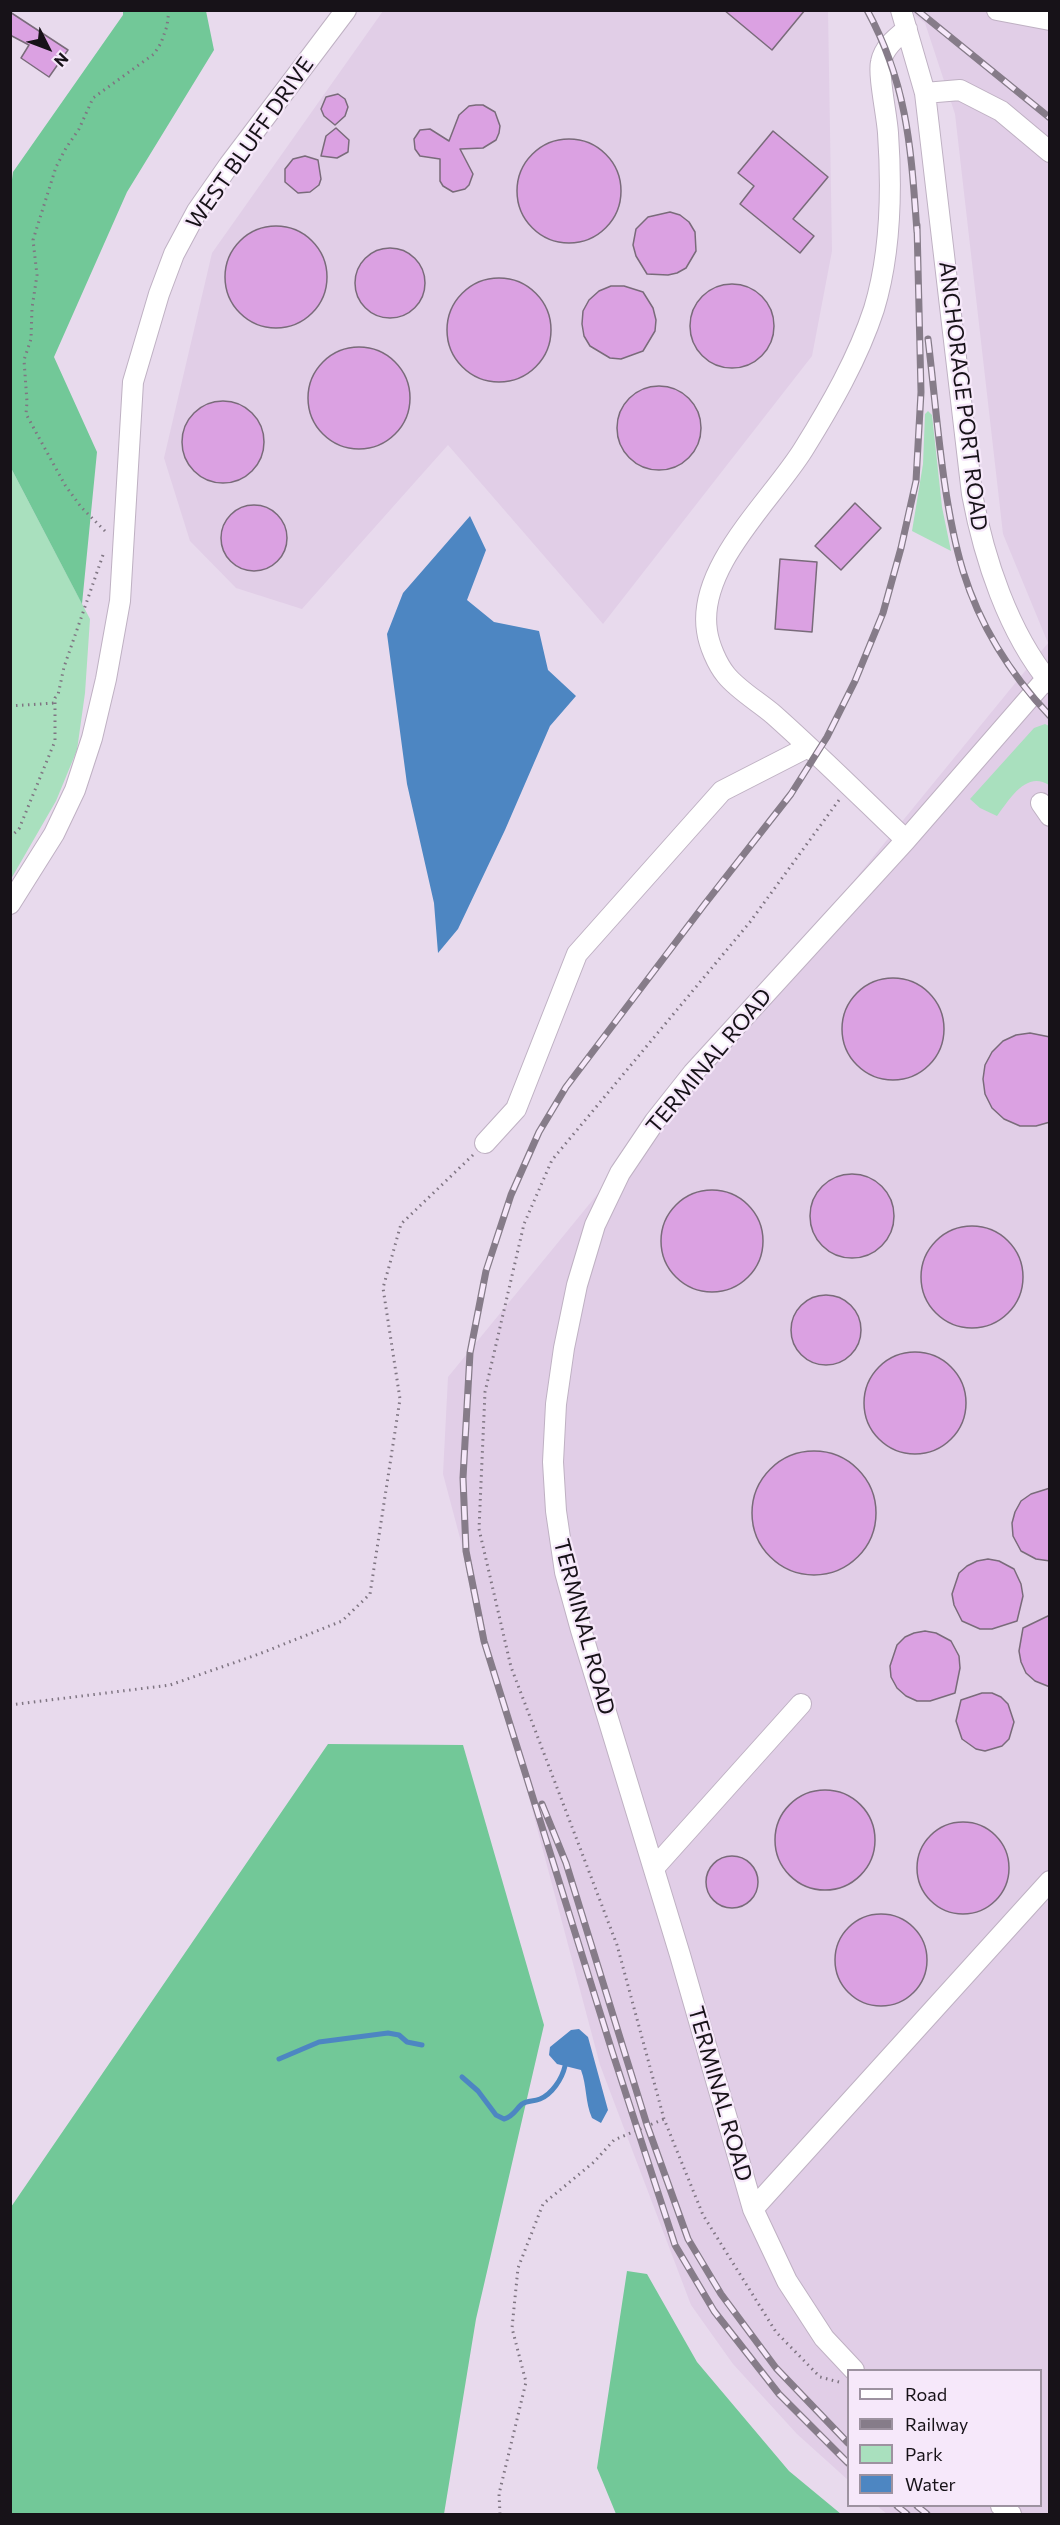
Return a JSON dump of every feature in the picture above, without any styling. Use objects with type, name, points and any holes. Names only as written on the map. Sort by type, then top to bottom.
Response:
[{"type":"street","name":"WEST BLUFF DRIVE","points":[[10,904],[54,834],[75,790],[92,738],[106,679],[120,601],[133,382],[159,294],[174,254],[197,211],[229,165],[346,10]]},
{"type":"street","name":"ANCHORAGE PORT ROAD","points":[[901,10],[925,93],[972,494],[980,535],[1016,629],[1048,681]]},
{"type":"street","points":[[997,10],[1050,20]]},
{"type":"street","points":[[906,840],[808,747],[726,675],[714,654],[707,633],[706,608],[714,581],[729,553],[802,452],[825,414],[861,343],[874,307],[883,272],[890,182],[888,132],[880,63],[893,40],[907,29]]},
{"type":"street","points":[[925,93],[960,90],[1001,111],[1050,152]]},
{"type":"street","name":"TERMINAL ROAD","points":[[853,2369],[824,2338],[787,2281],[753,2209],[654,1868],[580,1630],[565,1572],[556,1511],[553,1462],[556,1404],[564,1348],[578,1285],[596,1226],[620,1173],[655,1121],[693,1073],[1048,681]]},
{"type":"street","points":[[485,1143],[516,1109],[577,954],[722,791],[808,747]]},
{"type":"street","points":[[654,1868],[801,1704]]},
{"type":"street","points":[[753,2209],[1050,1881]]},
{"type":"path","points":[[108,533],[81,507],[65,485],[26,414],[24,360],[30,339],[37,275],[33,240],[56,167],[79,129],[93,98],[154,54],[167,26],[169,10]]},
{"type":"path","points":[[10,837],[20,829],[55,741],[55,703],[64,667],[99,563],[106,549]]},
{"type":"path","points":[[10,706],[55,703]]},
{"type":"path","points":[[847,2384],[820,2377],[776,2332],[703,2215],[664,2119],[617,1945],[511,1667],[479,1529],[485,1392],[524,1224],[552,1160],[750,921],[849,786]]},
{"type":"path","points":[[10,1705],[170,1685],[259,1654],[342,1621],[370,1594],[400,1399],[383,1288],[400,1224],[485,1143]]},
{"type":"path","points":[[500,2514],[499,2494],[526,2382],[512,2328],[518,2268],[543,2204],[594,2162],[614,2140],[664,2119]]},
{"type":"shaded area","points":[[383,11],[828,11],[832,251],[812,356],[603,624],[448,445],[302,609],[236,588],[190,541],[164,458],[212,253]]},
{"type":"shaded area","points":[[909,11],[1049,11],[1049,2514],[887,2514],[878,2507],[1042,2507],[1042,2369],[847,2369],[847,2479],[797,2434],[733,2364],[691,2305],[600,2065],[443,1474],[448,1377],[1048,643],[1003,534],[955,114],[925,23]]},
{"type":"green space","points":[[123,11],[206,11],[214,50],[127,192],[54,357],[97,452],[82,604],[11,468],[11,187],[13,172],[123,15]]},
{"type":"green space","points":[[928,411],[932,415],[942,507],[951,551],[912,531],[923,464],[925,414]]},
{"type":"green space","points":[[11,468],[90,619],[85,693],[77,750],[56,801],[11,879]]},
{"type":"green space","points":[[1045,724],[1049,726],[1049,785],[1041,781],[1026,784],[1013,795],[997,816],[980,808],[970,799],[1034,728]]},
{"type":"green space","points":[[328,1744],[463,1745],[544,2025],[476,2319],[444,2514],[11,2514],[11,2207]]},
{"type":"green space","points":[[627,2271],[647,2274],[697,2362],[789,2471],[841,2514],[616,2514],[597,2468]]},
{"type":"water","points":[[470,516],[486,550],[467,600],[494,622],[539,631],[548,670],[576,696],[550,726],[505,830],[458,929],[438,953],[434,903],[407,784],[387,634],[403,593]]},
{"type":"water","points":[[579,2029],[588,2037],[608,2110],[601,2123],[592,2118],[581,2070],[557,2064],[549,2055],[550,2047],[571,2030]]},
{"type":"building","points":[[724,10],[805,10],[772,50]]},
{"type":"building","points":[[10,12],[68,50],[49,77],[21,58],[29,45],[10,35]]},
{"type":"building","points":[[338,94],[345,99],[348,107],[345,116],[335,125],[324,116],[321,109],[326,97]]},
{"type":"building","points":[[483,105],[495,112],[500,126],[499,133],[496,140],[483,148],[460,149],[473,174],[465,189],[453,192],[443,186],[440,181],[440,159],[420,156],[415,149],[414,139],[420,130],[430,129],[449,141],[459,115],[469,106]]},
{"type":"building","points":[[336,128],[349,140],[348,152],[337,158],[321,156],[326,136]]},
{"type":"building","points":[[773,131],[828,177],[793,219],[814,236],[800,253],[740,204],[754,186],[738,173]]},
{"type":"building","points":[[569,139],[589,143],[598,148],[612,162],[617,171],[621,191],[617,211],[612,220],[598,234],[589,239],[569,243],[549,239],[540,234],[526,220],[521,211],[517,191],[521,171],[526,162],[540,148],[549,143]]},
{"type":"building","points":[[305,156],[318,160],[321,179],[319,185],[310,192],[298,193],[285,182],[285,169],[293,159]]},
{"type":"building","points":[[670,212],[680,215],[689,222],[695,232],[696,251],[686,268],[677,273],[647,274],[636,256],[633,245],[636,229],[648,217]]},
{"type":"building","points":[[276,226],[296,230],[312,241],[323,257],[327,277],[323,297],[312,313],[296,324],[276,328],[256,324],[240,313],[229,297],[225,277],[229,257],[240,241],[256,230]]},
{"type":"building","points":[[397,248],[410,254],[419,263],[423,269],[425,283],[423,297],[415,308],[404,316],[383,318],[365,308],[357,297],[355,276],[365,258],[376,250]]},
{"type":"building","points":[[499,278],[519,282],[528,287],[542,301],[547,310],[551,330],[547,350],[542,359],[528,373],[519,378],[499,382],[479,378],[470,373],[456,359],[451,350],[447,330],[451,310],[456,301],[470,287],[479,282]]},
{"type":"building","points":[[732,284],[748,287],[762,296],[771,310],[774,326],[771,342],[762,356],[748,365],[732,368],[716,365],[702,356],[693,342],[690,326],[693,310],[702,296],[716,287]]},
{"type":"building","points":[[611,286],[624,286],[643,292],[653,308],[656,320],[655,331],[643,351],[621,359],[610,358],[590,346],[584,336],[582,324],[583,311],[589,300],[599,291]]},
{"type":"building","points":[[359,347],[379,351],[395,362],[406,378],[410,398],[406,418],[395,434],[379,445],[359,449],[339,445],[323,434],[312,418],[308,398],[312,378],[323,362],[339,351]]},
{"type":"building","points":[[659,386],[675,389],[689,398],[698,412],[701,428],[698,444],[689,458],[675,467],[659,470],[643,467],[629,458],[620,444],[617,428],[620,412],[629,398],[643,389]]},
{"type":"building","points":[[223,401],[239,404],[252,413],[261,426],[264,442],[261,458],[252,471],[239,480],[223,483],[207,480],[194,471],[185,458],[182,442],[185,426],[194,413],[207,404]]},
{"type":"building","points":[[855,503],[881,528],[841,570],[815,546]]},
{"type":"building","points":[[254,505],[267,508],[277,515],[284,525],[287,538],[284,551],[277,561],[267,568],[254,571],[241,568],[231,561],[224,551],[221,538],[224,525],[231,515],[241,508]]},
{"type":"building","points":[[780,559],[817,562],[812,632],[775,629]]},
{"type":"building","points":[[893,978],[912,982],[929,993],[940,1010],[944,1029],[940,1048],[929,1065],[912,1076],[893,1080],[874,1076],[857,1065],[846,1048],[842,1029],[846,1010],[857,993],[874,982]]},
{"type":"building","points":[[1030,1033],[1050,1037],[1050,1122],[1036,1126],[1020,1126],[1004,1119],[992,1108],[985,1094],[983,1079],[985,1065],[992,1052],[1003,1041],[1016,1035]]},
{"type":"building","points":[[852,1174],[875,1181],[887,1193],[894,1216],[887,1239],[875,1251],[852,1258],[829,1251],[817,1239],[810,1216],[817,1193],[829,1181]]},
{"type":"building","points":[[712,1190],[731,1194],[748,1205],[759,1222],[763,1241],[759,1260],[748,1277],[731,1288],[712,1292],[693,1288],[676,1277],[665,1260],[661,1241],[665,1222],[676,1205],[693,1194]]},
{"type":"building","points":[[972,1226],[991,1230],[1008,1241],[1019,1258],[1023,1277],[1019,1296],[1008,1313],[991,1324],[972,1328],[953,1324],[936,1313],[925,1296],[921,1277],[925,1258],[936,1241],[953,1230]]},
{"type":"building","points":[[826,1295],[839,1298],[851,1305],[858,1317],[861,1330],[858,1343],[851,1355],[839,1362],[826,1365],[813,1362],[801,1355],[794,1343],[791,1330],[794,1317],[801,1305],[813,1298]]},
{"type":"building","points":[[915,1352],[934,1356],[951,1367],[962,1384],[966,1403],[962,1422],[951,1439],[934,1450],[915,1454],[896,1450],[879,1439],[868,1422],[864,1403],[868,1384],[879,1367],[896,1356]]},
{"type":"building","points":[[814,1451],[838,1456],[858,1469],[871,1489],[876,1513],[871,1537],[858,1557],[838,1570],[814,1575],[790,1570],[770,1557],[757,1537],[752,1513],[757,1489],[770,1469],[790,1456]]},
{"type":"building","points":[[1050,1488],[1050,1561],[1036,1559],[1021,1551],[1013,1536],[1012,1523],[1021,1501],[1031,1494]]},
{"type":"building","points":[[988,1559],[999,1561],[1014,1569],[1021,1584],[1023,1596],[1017,1621],[992,1629],[980,1629],[962,1621],[954,1605],[952,1594],[959,1573],[977,1561]]},
{"type":"building","points":[[1050,1615],[1050,1687],[1035,1681],[1026,1673],[1019,1651],[1023,1628]]},
{"type":"building","points":[[925,1631],[936,1633],[951,1641],[959,1656],[960,1668],[955,1693],[930,1701],[917,1701],[906,1696],[897,1688],[891,1677],[890,1666],[897,1645],[905,1637]]},
{"type":"building","points":[[982,1693],[992,1693],[1001,1697],[1008,1704],[1014,1722],[1009,1739],[1002,1746],[985,1751],[976,1749],[962,1739],[956,1721],[961,1700]]},
{"type":"building","points":[[825,1790],[844,1793],[861,1804],[872,1821],[875,1840],[872,1859],[861,1876],[844,1887],[825,1890],[806,1887],[789,1876],[778,1859],[775,1840],[778,1821],[789,1804],[806,1793]]},
{"type":"building","points":[[963,1822],[980,1826],[995,1836],[1005,1851],[1009,1868],[1005,1885],[995,1900],[980,1910],[963,1914],[946,1910],[931,1900],[921,1885],[917,1868],[921,1851],[931,1836],[946,1826]]},
{"type":"building","points":[[732,1856],[742,1858],[750,1864],[756,1872],[758,1882],[756,1892],[750,1900],[742,1906],[732,1908],[722,1906],[714,1900],[708,1892],[706,1882],[708,1872],[714,1864],[722,1858]]},
{"type":"building","points":[[881,1914],[898,1918],[913,1928],[923,1943],[927,1960],[923,1977],[913,1992],[898,2002],[881,2006],[864,2002],[849,1992],[839,1977],[835,1960],[839,1943],[849,1928],[864,1918]]},
{"type":"waterway","points":[[279,2059],[319,2042],[388,2033],[399,2035],[407,2042],[422,2045]]},
{"type":"waterway","points":[[462,2077],[478,2091],[496,2115],[504,2119],[512,2115],[522,2104],[549,2094],[559,2081],[565,2066]]},
{"type":"railway","points":[[867,10],[891,65],[905,118],[917,232]]},
{"type":"railway","points":[[917,10],[1050,118]]},
{"type":"railway","points":[[847,2462],[779,2394],[714,2311],[675,2245],[484,1641],[466,1551],[463,1478],[470,1353],[486,1271],[511,1195],[539,1132],[566,1087],[791,794],[827,737],[855,681],[883,613],[916,481],[921,392],[917,225]]},
{"type":"railway","points":[[928,339],[945,486],[963,571],[978,611],[998,649],[1022,684],[1050,716]]},
{"type":"railway","points":[[542,1804],[566,1863],[647,2125],[688,2239],[721,2294],[776,2368],[847,2442]]},
{"type":"railway","points":[[898,2507],[907,2514]]},
{"type":"railway","points":[[918,2507],[927,2514]]}]
